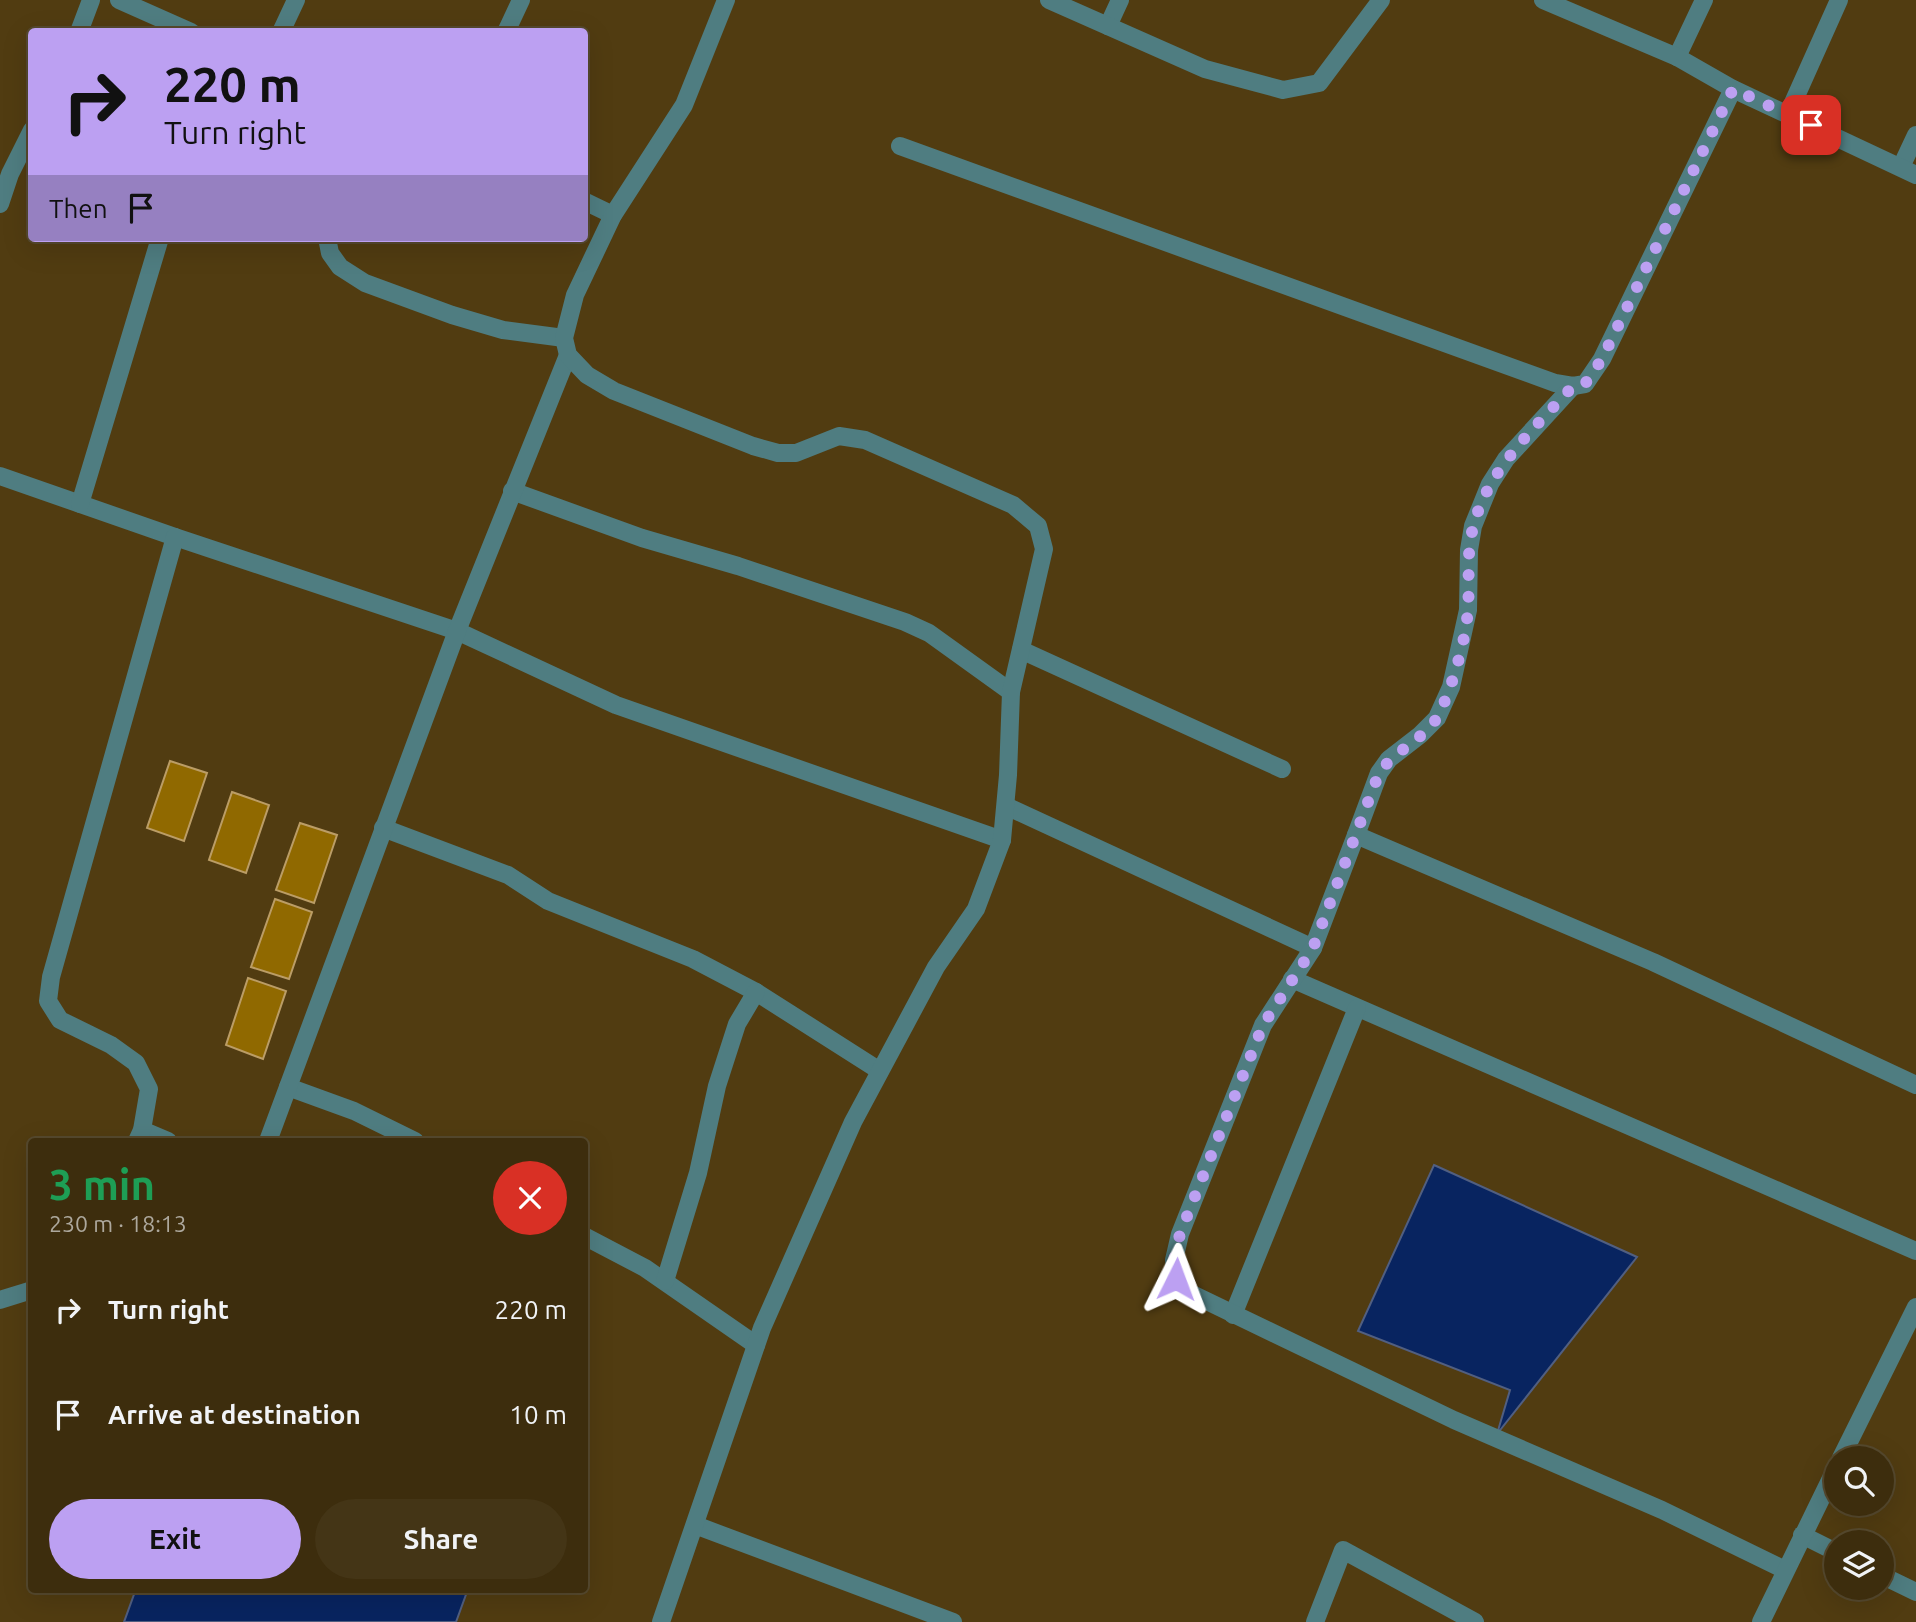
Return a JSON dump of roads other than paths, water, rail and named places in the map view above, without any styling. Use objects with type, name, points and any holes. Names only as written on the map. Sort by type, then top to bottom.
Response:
[{"type":"street","points":[[80,28],[91,0]]},
{"type":"street","points":[[119,0],[182,28]]},
{"type":"street","points":[[283,28],[296,0]]},
{"type":"street","points":[[508,28],[521,0]]},
{"type":"street","points":[[269,1138],[383,828],[566,346],[575,295],[613,215],[684,105],[726,0]]},
{"type":"street","points":[[1049,0],[1205,69],[1283,90],[1319,83],[1381,0]]},
{"type":"street","points":[[1108,26],[1120,0]]},
{"type":"street","points":[[1543,0],[1677,57],[1733,89],[1908,171],[1916,135]]},
{"type":"street","points":[[1677,57],[1704,0]]},
{"type":"street","points":[[1788,114],[1839,0]]},
{"type":"street","points":[[900,146],[1555,383],[1573,386],[1585,384],[1602,359],[1733,89]]},
{"type":"street","points":[[0,204],[5,172],[28,136]]},
{"type":"street","points":[[588,203],[613,215]]},
{"type":"street","points":[[80,504],[159,242]]},
{"type":"street","points":[[328,242],[330,253],[340,267],[365,283],[452,315],[566,346],[587,375],[614,391],[753,446],[778,453],[796,453],[839,436],[865,440],[1013,505],[1038,526],[1044,549],[1011,692],[1002,840],[976,909],[936,967],[853,1122],[756,1345],[661,1622]]},
{"type":"street","points":[[1573,386],[1506,459],[1490,484],[1473,526],[1469,550],[1468,610],[1451,687],[1437,718],[1389,759],[1379,773],[1313,948],[1263,1025],[1180,1234],[1174,1260],[1176,1279],[1188,1292],[1454,1420],[1662,1510],[1785,1570]]},
{"type":"street","points":[[0,475],[175,537],[457,631],[616,705],[1002,840]]},
{"type":"street","points":[[512,491],[642,538],[738,566],[905,622],[929,633],[1011,692]]},
{"type":"street","points":[[139,1136],[149,1089],[136,1063],[111,1045],[60,1020],[48,1001],[51,977],[175,537]]},
{"type":"street","points":[[1021,650],[1282,769]]},
{"type":"street","points":[[1006,806],[1313,948]]},
{"type":"street","points":[[383,828],[508,875],[548,901],[693,959],[756,992],[880,1071]]},
{"type":"street","points":[[1356,835],[1653,962],[1916,1085]]},
{"type":"street","points":[[1292,979],[1916,1251]]},
{"type":"street","points":[[665,1281],[698,1173],[717,1086],[737,1024],[756,992]]},
{"type":"street","points":[[1233,1314],[1357,1008]]},
{"type":"street","points":[[288,1087],[354,1111],[409,1138]]},
{"type":"street","points":[[588,1238],[645,1268],[756,1345]]},
{"type":"street","points":[[0,1300],[28,1291]]},
{"type":"street","points":[[1847,1446],[1914,1319]]},
{"type":"street","points":[[1761,1622],[1824,1492]]},
{"type":"street","points":[[695,1525],[953,1622]]},
{"type":"street","points":[[1802,1535],[1824,1546]]},
{"type":"street","points":[[1315,1622],[1343,1550],[1475,1622]]},
{"type":"street","points":[[1894,1581],[1916,1592]]},
{"type":"water","points":[[1434,1165],[1637,1257],[1497,1434],[1510,1390],[1358,1331]]},
{"type":"water","points":[[135,1593],[467,1593],[456,1622],[124,1622]]}]
